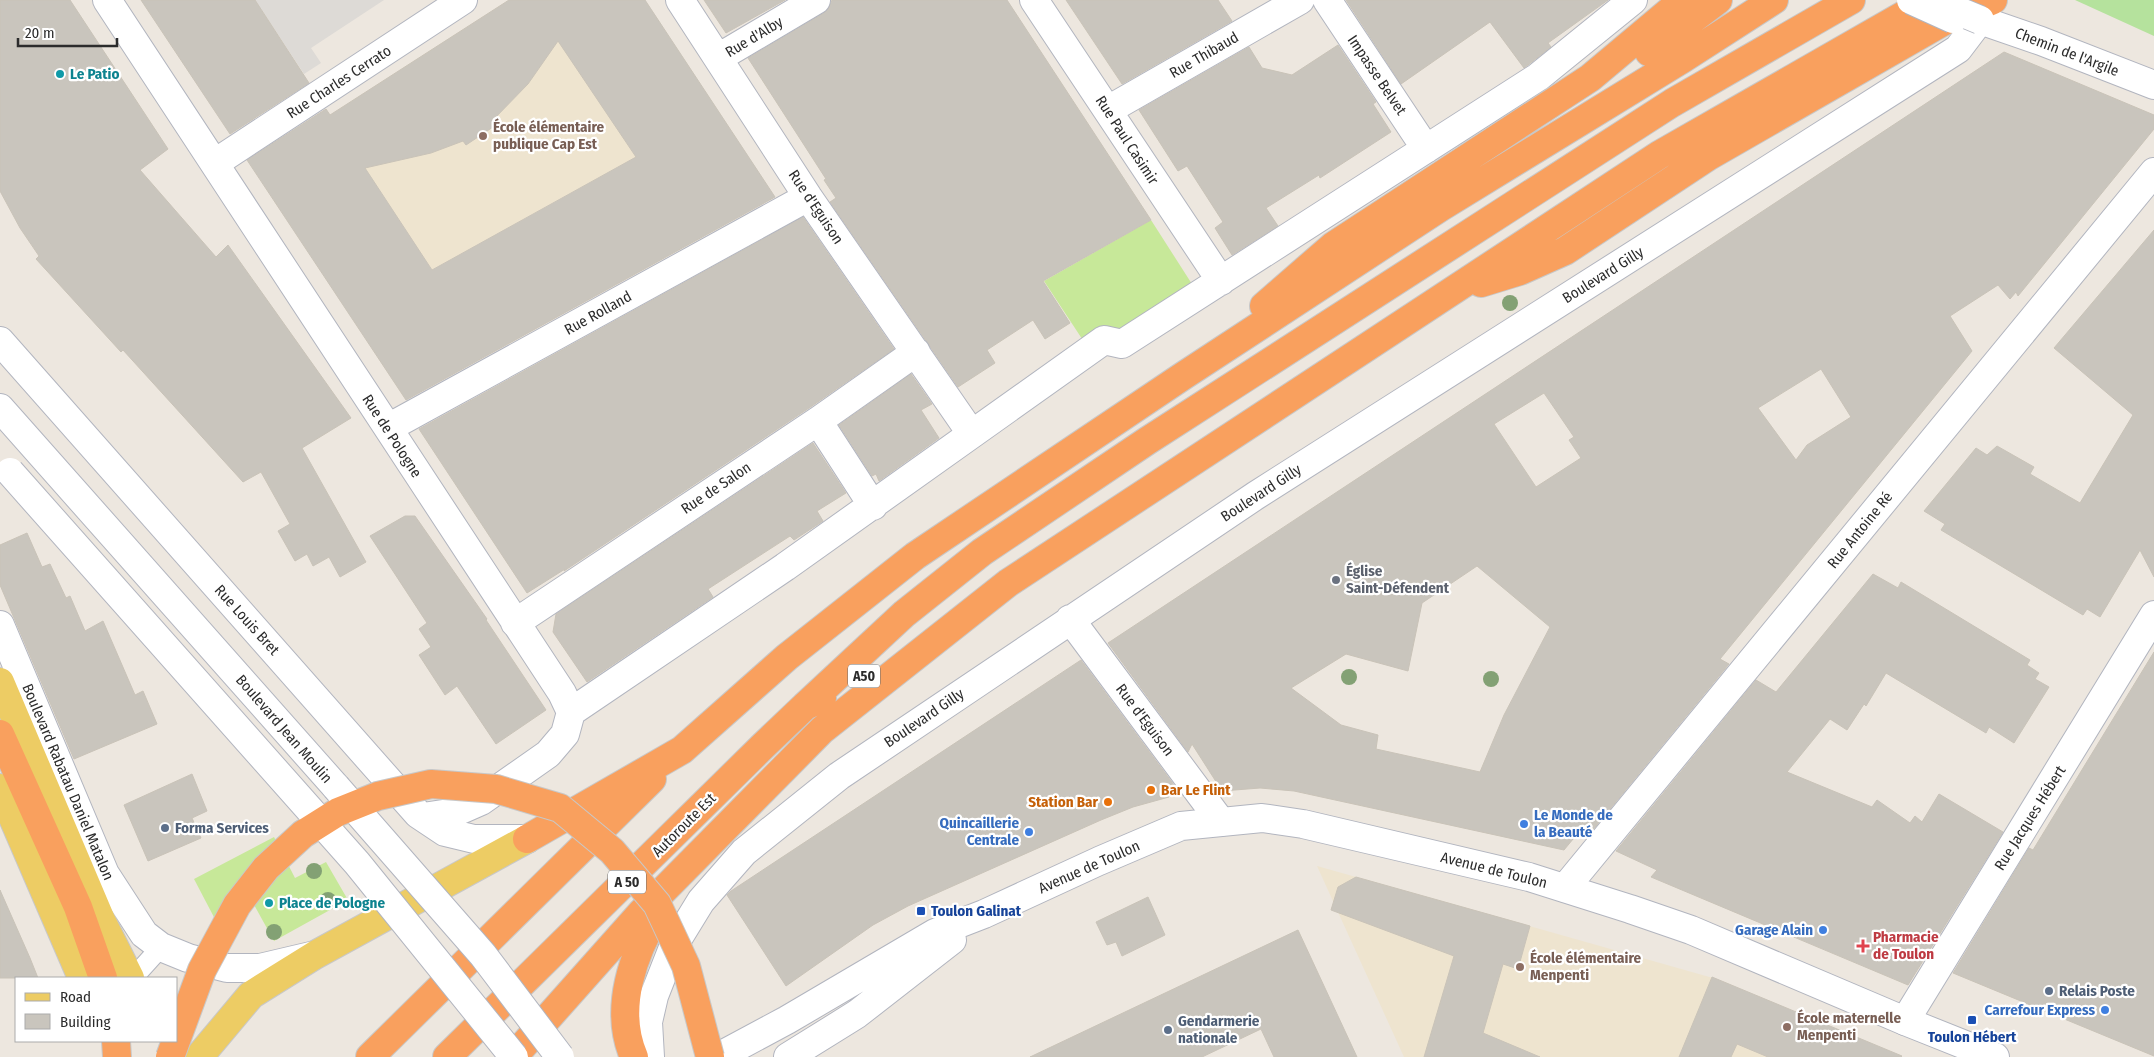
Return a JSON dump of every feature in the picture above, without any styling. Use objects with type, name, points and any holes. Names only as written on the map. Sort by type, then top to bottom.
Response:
[{"type":"highway","points":[[1183,376],[1333,246],[1590,78],[1683,0]]},
{"type":"highway","points":[[1441,207],[1718,0]]},
{"type":"highway","points":[[370,1057],[682,750],[787,657],[915,556],[1183,376],[1441,207],[1684,58],[1774,0]]},
{"type":"highway","points":[[805,706],[904,614],[1005,537],[1188,414],[1672,103],[1851,0]]},
{"type":"highway","points":[[514,1057],[642,912],[822,730],[1008,583],[1659,155],[1910,6]]},
{"type":"highway","points":[[1447,295],[1520,271],[1565,251],[1709,156],[1946,20],[1982,16]]},
{"type":"highway","name":"Autoroute Est","points":[[447,1057],[805,706],[924,648]]},
{"type":"highway","points":[[0,734],[78,907],[103,977]]},
{"type":"highway","points":[[527,839],[682,750]]},
{"type":"highway","points":[[178,1035],[202,970],[237,905],[266,868],[303,834],[338,812],[378,796],[431,784],[496,789],[560,808],[612,851],[657,904],[686,966],[710,1057]]},
{"type":"highway","points":[[634,1057],[627,1041],[624,1015],[634,959],[647,930],[685,869]]},
{"type":"highway","points":[[116,1042],[117,1057]]},
{"type":"highway","points":[[170,1057],[176,1042]]},
{"type":"main road","name":"Boulevard Rabatau Daniel Matalon","points":[[0,682],[101,920],[130,977]]},
{"type":"main road","points":[[0,788],[82,977]]},
{"type":"main road","points":[[199,1057],[251,995],[315,955],[527,839]]},
{"type":"main road","points":[[110,1042],[117,1057]]},
{"type":"main road","points":[[159,1042],[166,1057]]},
{"type":"street","name":"Rue de Pologne","points":[[107,0],[562,693],[571,712]]},
{"type":"street","name":"Rue Charles Cerrato","points":[[215,163],[463,0]]},
{"type":"street","name":"Rue d'Eguison","points":[[680,0],[808,197],[971,433]]},
{"type":"street","name":"Rue d'Alby","points":[[718,58],[816,0]]},
{"type":"street","name":"Rue Paul Casimir","points":[[1034,0],[1220,281]]},
{"type":"street","name":"Rue Thibaud","points":[[1108,110],[1300,0]]},
{"type":"street","name":"Impasse Belvet","points":[[1327,0],[1426,149]]},
{"type":"street","points":[[423,817],[456,812],[481,801],[548,754],[565,734],[571,712],[873,506],[971,433],[1104,340],[1122,344],[1538,77],[1632,0]]},
{"type":"street","points":[[1932,0],[1982,16]]},
{"type":"street","points":[[1910,6],[1982,16]]},
{"type":"street","name":"Chemin de l'Argile","points":[[1982,16],[2154,85]]},
{"type":"street","name":"Boulevard Gilly","points":[[650,1057],[648,1022],[652,1004],[674,945],[701,901],[744,852],[839,776],[1255,496],[1958,49],[1982,16]]},
{"type":"street","name":"Rue Antoine Ré","points":[[1565,888],[2154,172]]},
{"type":"street","name":"Rue Rolland","points":[[388,428],[808,197]]},
{"type":"street","name":"Rue Louis Bret","points":[[0,341],[423,817],[445,832],[474,839],[527,839]]},
{"type":"street","name":"Rue de Salon","points":[[515,623],[818,421],[916,352]]},
{"type":"street","name":"Boulevard Jean Moulin","points":[[0,408],[36,446],[483,955],[560,1057]]},
{"type":"street","points":[[818,421],[873,506]]},
{"type":"street","points":[[3,467],[357,863],[514,1057]]},
{"type":"street","name":"Rue Jacques Hébert","points":[[1905,1022],[2154,616]]},
{"type":"street","name":"Rue d'Eguison","points":[[1070,619],[1221,822]]},
{"type":"street","name":"Boulevard Rabatau Daniel Matalon","points":[[0,625],[105,874],[144,934],[161,947],[188,958],[227,968],[260,968],[315,955]]},
{"type":"street","name":"Avenue de Toulon","points":[[718,1057],[787,1020],[935,933],[984,914],[1181,826],[1262,818],[1303,824],[1529,877],[1565,888],[1691,930],[1905,1022],[1995,1057]]},
{"type":"street","name":"Avenue de Toulon","points":[[788,1057],[857,1014],[984,914]]},
{"type":"lane","points":[[132,977],[161,947]]},
{"type":"shaded area","points":[[255,0],[384,0],[311,48],[321,63],[304,74]]},
{"type":"shaded area","name":"École élémentaire publique Cap Est","points":[[509,0],[532,0],[636,157],[432,270],[330,115]]},
{"type":"shaded area","name":"École élémentaire Menpenti","points":[[1317,866],[1713,978],[1902,1057],[1404,1057]]},
{"type":"green space","points":[[2075,0],[2154,0],[2154,36]]},
{"type":"green space","points":[[1151,220],[1199,295],[1090,351],[1044,281]]},
{"type":"green space","points":[[274,837],[295,878],[326,862],[348,900],[274,941],[252,901],[216,921],[194,879]]},
{"type":"building","points":[[0,0],[70,0],[168,149],[140,170],[216,257],[228,245],[351,418],[302,448],[366,562],[340,577],[329,557],[313,566],[307,554],[295,561],[278,531],[290,524],[261,472],[243,482],[123,350],[121,352],[36,259],[39,256],[20,228],[0,191]]},
{"type":"building","points":[[141,0],[255,0],[309,83],[230,134]]},
{"type":"building","points":[[509,0],[645,0],[775,197],[406,400],[247,160],[326,109],[330,115]],"holes":[[[558,41],[636,157],[432,270],[365,168],[431,153],[463,141],[466,145],[496,125],[493,120],[528,84]]]},
{"type":"building","points":[[704,0],[785,0],[726,33]]},
{"type":"building","points":[[832,0],[1007,0],[1151,220],[1043,281],[1070,323],[1045,339],[1033,320],[987,350],[995,363],[958,387],[830,202],[836,198],[824,180],[826,179],[748,58],[824,13],[829,8]]},
{"type":"building","points":[[1066,0],[1218,0],[1232,21],[1122,84]]},
{"type":"building","points":[[1346,0],[1608,0],[1548,43],[1551,47],[1524,68],[1490,22],[1401,84]]},
{"type":"building","points":[[1338,45],[1376,102],[1373,104],[1391,132],[1320,178],[1319,175],[1266,208],[1278,226],[1232,255],[1215,228],[1223,222],[1187,166],[1178,171],[1139,110],[1249,47],[1262,68],[1292,75]]},
{"type":"building","points":[[2004,52],[2154,115],[2154,129],[2018,296],[2016,292],[2010,299],[1998,285],[1950,316],[1972,351],[1720,659],[1729,664],[1587,837],[1578,833],[1564,850],[1294,791],[1260,788],[1222,791],[1192,744],[1188,752],[1108,643]],"holes":[[[1821,369],[1851,417],[1807,445],[1796,460],[1758,408]],[[1544,393],[1574,437],[1569,440],[1581,458],[1536,487],[1494,424]],[[1477,566],[1550,627],[1504,715],[1480,772],[1376,749],[1378,735],[1341,725],[1291,688],[1346,654],[1408,671],[1422,603]]]},
{"type":"building","points":[[803,217],[894,349],[809,408],[564,571],[565,569],[527,593],[419,429]]},
{"type":"building","points":[[2154,230],[2154,577],[2140,550],[2100,617],[2087,609],[2083,615],[1941,530],[1945,524],[1924,511],[1976,448],[1987,455],[1997,446],[2034,467],[2030,474],[2080,503],[2133,415],[2054,348]]},
{"type":"building","points":[[911,374],[932,404],[921,410],[939,438],[879,481],[876,474],[872,476],[839,425]]},
{"type":"building","points":[[813,443],[846,493],[817,511],[823,521],[794,540],[790,536],[708,589],[713,597],[587,682],[553,632],[556,614]]},
{"type":"building","points":[[405,516],[415,516],[487,619],[546,710],[496,744],[457,686],[445,695],[419,655],[431,647],[419,629],[427,623],[370,536]]},
{"type":"building","points":[[27,533],[42,567],[50,564],[66,598],[70,596],[85,631],[103,621],[135,695],[143,691],[157,724],[74,759],[0,585],[0,545]]},
{"type":"building","points":[[1873,574],[1898,588],[1901,582],[2030,660],[2027,665],[2039,673],[2035,679],[2049,687],[2014,743],[1989,727],[1986,733],[1886,673],[1866,706],[1864,704],[1847,730],[1830,719],[1787,772],[1872,807],[1877,800],[1910,823],[1915,816],[1922,822],[1939,794],[2003,832],[1908,985],[1651,877],[1657,870],[1616,851],[1756,680],[1776,692]]},
{"type":"building","points":[[2154,652],[2154,1056],[1953,973],[2029,848],[2033,850]]},
{"type":"building","points":[[1081,660],[1174,785],[1169,797],[1133,807],[1101,820],[908,906],[873,925],[786,986],[727,895]]},
{"type":"building","name":"Forma Services","points":[[192,774],[207,811],[192,818],[201,838],[148,861],[124,805]]},
{"type":"building","points":[[1356,877],[1530,926],[1518,969],[1503,964],[1483,1033],[1540,1057],[1424,1057],[1454,956],[1331,910],[1338,887]]},
{"type":"building","points":[[0,890],[38,977],[0,978]]},
{"type":"building","points":[[1148,897],[1165,935],[1122,956],[1116,942],[1107,945],[1096,922]]},
{"type":"building","points":[[1298,930],[1357,1057],[1274,1057],[1261,1029],[1202,1057],[1030,1057]]},
{"type":"building","points":[[1712,977],[1902,1056],[1768,1057],[1737,1044],[1731,1057],[1679,1057]]},
{"type":"place","name":"Le Patio","points":[[60,74]]},
{"type":"place","name":"École élémentaire publique Cap Est","points":[[483,136]]},
{"type":"place","name":"Église Saint-Défendent","points":[[1336,580]]},
{"type":"place","name":"Bar Le Flint","points":[[1151,790]]},
{"type":"place","name":"Station Bar","points":[[1108,802]]},
{"type":"place","name":"Le Monde de la Beauté","points":[[1524,824]]},
{"type":"place","name":"Forma Services","points":[[165,828]]},
{"type":"place","name":"Quincaillerie Centrale","points":[[1029,832]]},
{"type":"place","name":"Place de Pologne","points":[[269,903]]},
{"type":"place","name":"Toulon Galinat","points":[[921,911]]},
{"type":"place","name":"Garage Alain","points":[[1823,930]]},
{"type":"place","name":"Pharmacie de Toulon","points":[[1863,946]]},
{"type":"place","name":"École élémentaire Menpenti","points":[[1520,967]]},
{"type":"place","name":"Relais Poste","points":[[2049,991]]},
{"type":"place","name":"Carrefour Express","points":[[2105,1010]]},
{"type":"place","name":"Toulon Hébert","points":[[1972,1020]]},
{"type":"place","name":"École maternelle Menpenti","points":[[1787,1027]]},
{"type":"place","name":"Gendarmerie nationale","points":[[1168,1030]]}]
